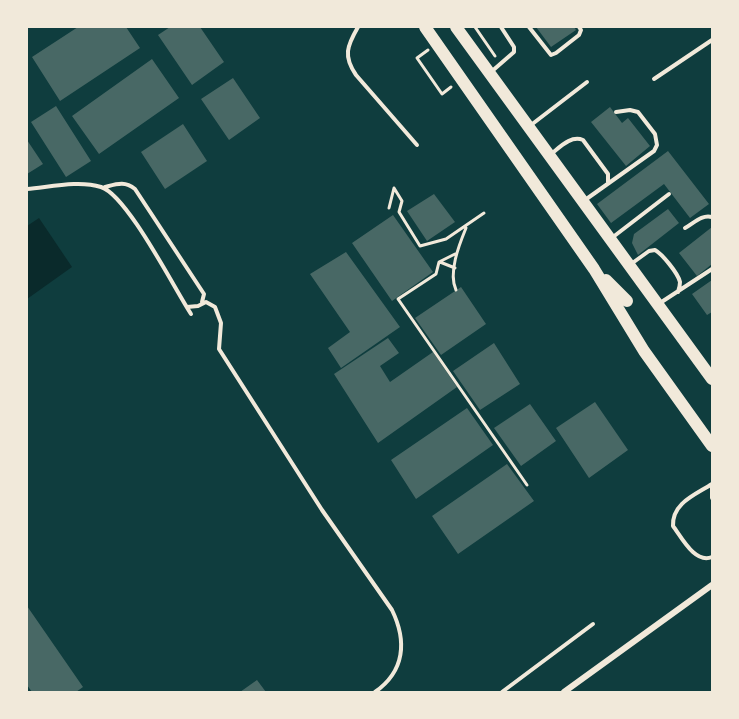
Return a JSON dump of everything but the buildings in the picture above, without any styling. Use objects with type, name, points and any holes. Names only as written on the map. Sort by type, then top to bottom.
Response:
[{"type":"main road","points":[[425,27],[594,269],[644,351],[712,446]]},
{"type":"main road","points":[[456,27],[712,379]]},
{"type":"main road","points":[[594,269],[627,301]]},
{"type":"main road","points":[[694,354],[712,390]]},
{"type":"street","points":[[564,692],[712,585]]},
{"type":"lane","points":[[358,27],[348,44],[349,65],[417,145]]},
{"type":"lane","points":[[489,73],[514,52],[514,47],[501,27]]},
{"type":"lane","points":[[529,27],[551,55],[579,34],[581,30],[579,27]]},
{"type":"lane","points":[[654,79],[712,40]]},
{"type":"lane","points":[[528,127],[587,82]]},
{"type":"lane","points":[[583,201],[654,151],[657,145],[655,134],[638,112],[624,110],[616,112]]},
{"type":"lane","points":[[549,156],[573,139],[579,138],[583,140],[608,174],[608,183]]},
{"type":"lane","points":[[104,188],[123,183],[135,189],[204,294],[201,303]]},
{"type":"lane","points":[[27,189],[93,185],[104,188],[112,194],[130,215],[192,314]]},
{"type":"lane","points":[[610,239],[669,194]]},
{"type":"lane","points":[[685,228],[701,218],[712,217]]},
{"type":"lane","points":[[629,265],[649,251],[655,250],[662,253],[679,279],[678,292]]},
{"type":"lane","points":[[658,305],[712,269]]},
{"type":"lane","points":[[187,307],[210,302],[220,323],[219,349],[322,510],[392,610],[400,627],[401,654],[393,674],[375,692]]},
{"type":"lane","points":[[712,484],[710,492],[712,498]]},
{"type":"lane","points":[[712,484],[679,506],[673,520],[673,526],[696,555],[705,559],[712,556]]},
{"type":"lane","points":[[502,692],[593,624]]},
{"type":"path","points":[[475,27],[495,56]]},
{"type":"path","points":[[417,58],[442,94]]},
{"type":"path","points":[[389,208],[394,188],[402,201],[399,213],[420,246],[446,239],[484,213]]},
{"type":"path","points":[[456,290],[452,283],[455,254],[466,227]]},
{"type":"path","points":[[455,254],[439,262],[436,274],[398,299],[527,485]]},
{"type":"path","points":[[439,262],[455,268]]},
{"type":"water","points":[[39,218],[72,267],[27,299],[27,226]]}]
